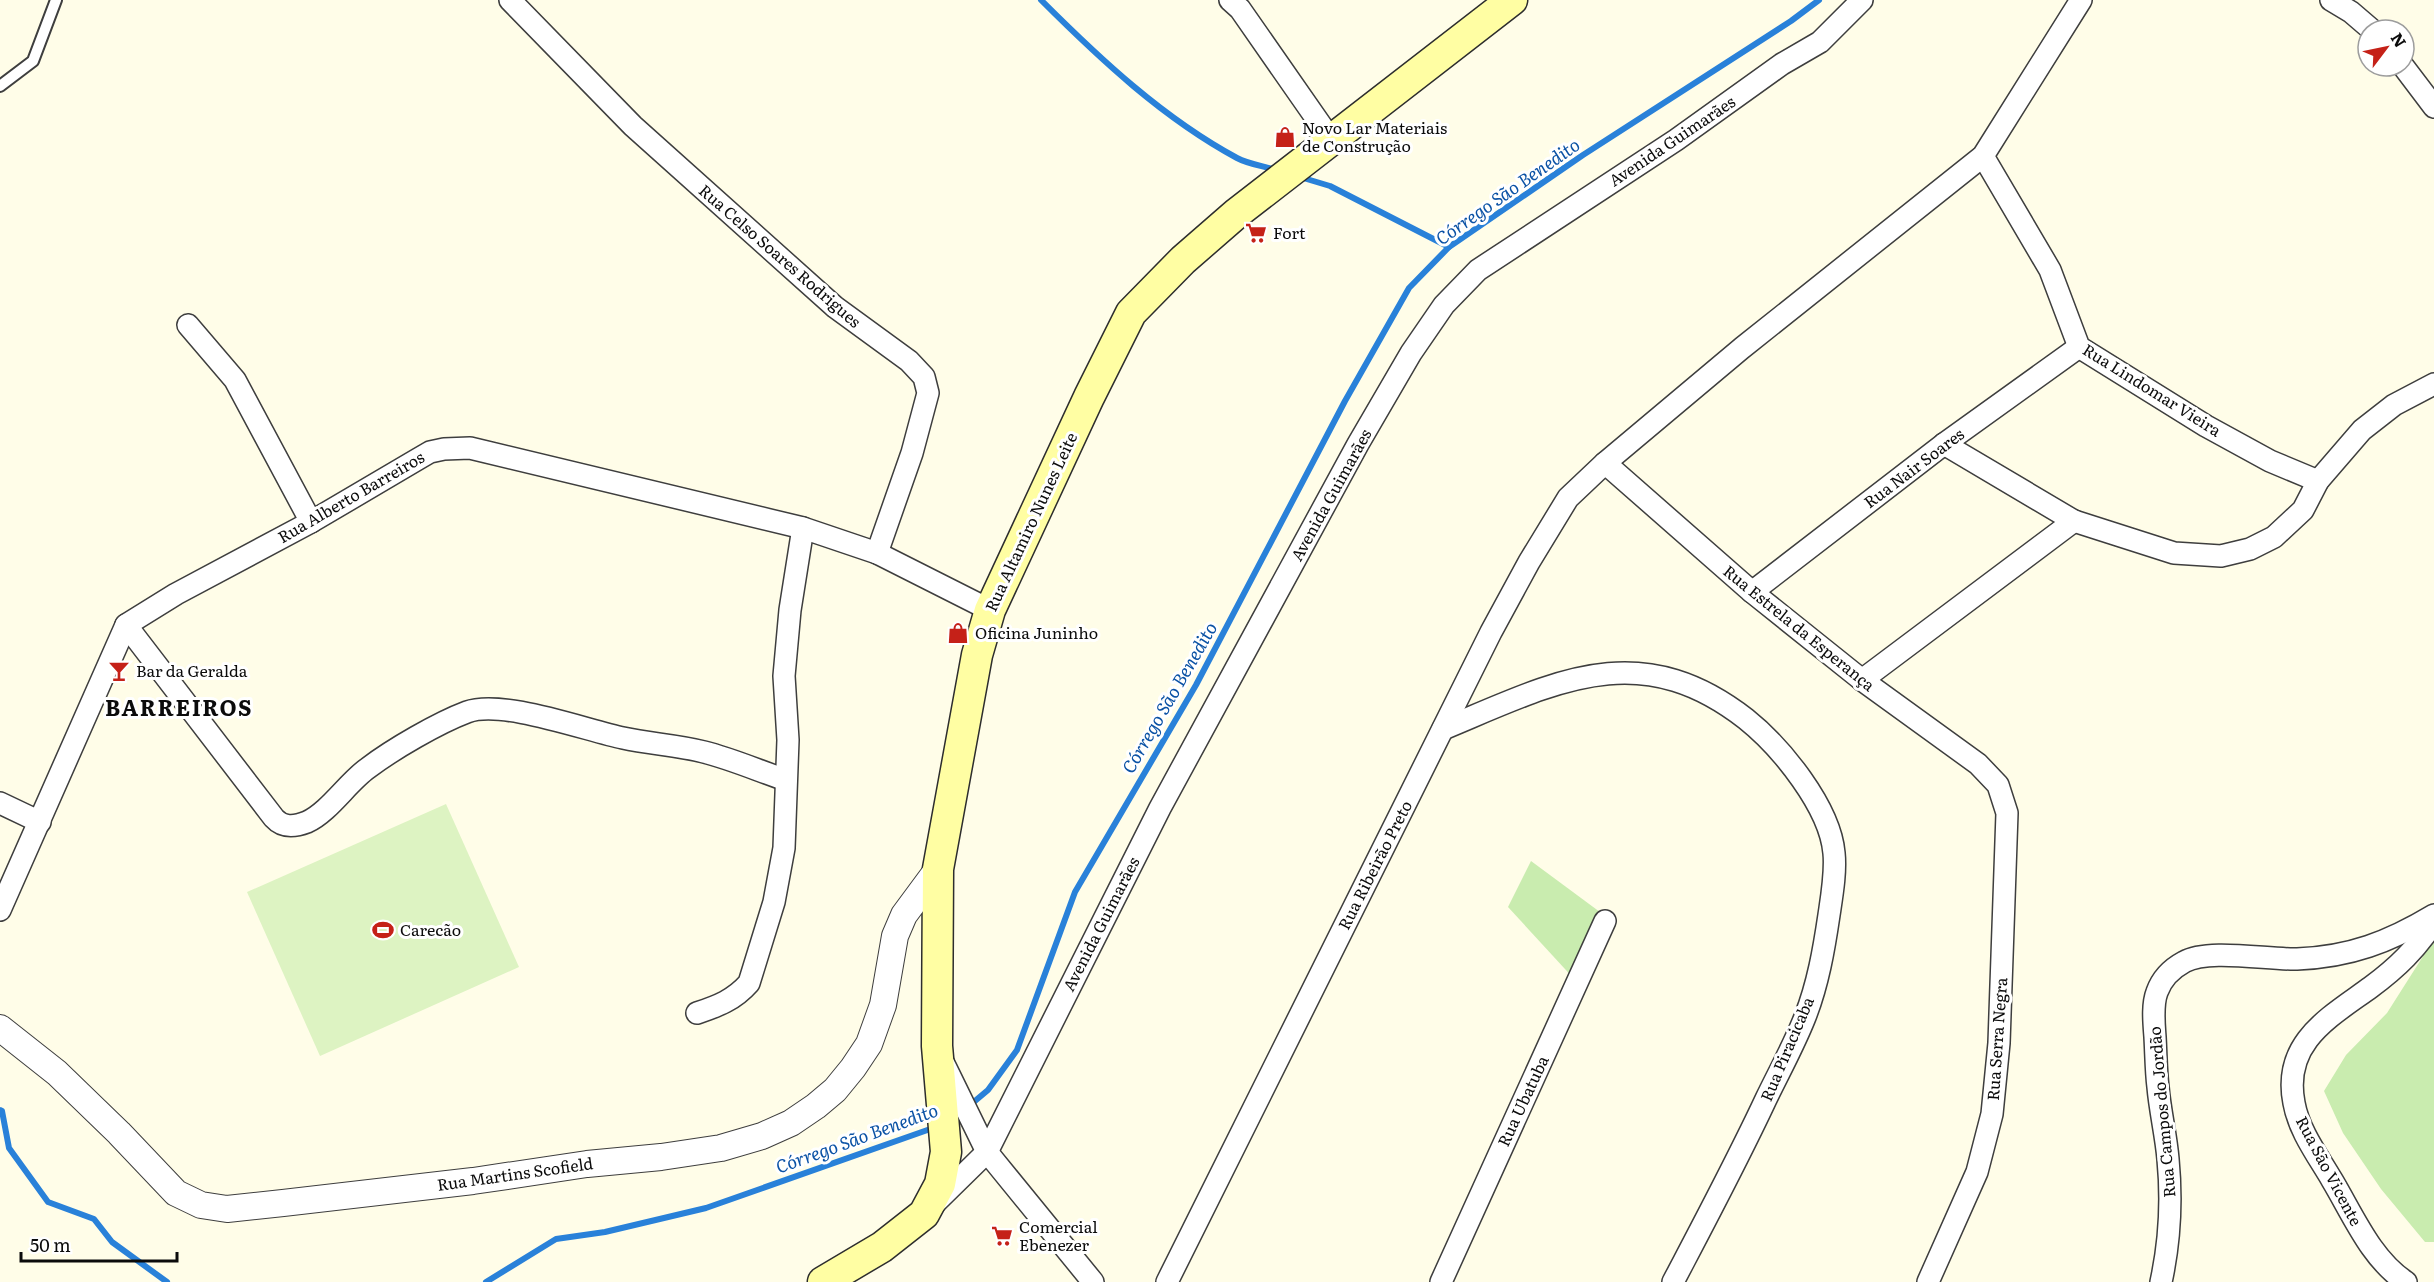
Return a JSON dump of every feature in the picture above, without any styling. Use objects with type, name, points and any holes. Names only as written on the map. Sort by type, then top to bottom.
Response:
[{"type":"main road","name":"Rua Altamiro Nunes Leite","points":[[823,1282],[882,1247],[924,1214],[940,1184],[945,1167],[937,1046],[938,869],[977,654],[990,610],[1131,313],[1183,260],[1277,180],[1332,141],[1512,0]]},
{"type":"street","name":"Rua Celso Soares Rodrigues","points":[[510,0],[633,126],[835,307],[909,362],[924,377],[928,393],[912,453],[877,553]]},
{"type":"street","points":[[1230,0],[1240,9],[1332,141]]},
{"type":"street","name":"Avenida Guimarães","points":[[924,1214],[984,1147],[1160,808],[1358,444],[1411,353],[1444,305],[1479,270],[1676,140],[1782,64],[1820,42],[1862,0]]},
{"type":"street","name":"Rua Ribeirão Preto","points":[[1167,1282],[1491,632],[1568,498],[1605,463],[1742,348],[1983,156],[2081,0]]},
{"type":"street","points":[[2331,0],[2358,18]]},
{"type":"street","points":[[2412,78],[2434,106]]},
{"type":"street","name":"Rua Lindomar Vieira","points":[[1983,156],[2050,270],[2079,347],[2206,426],[2271,461],[2318,481]]},
{"type":"street","points":[[188,325],[235,380],[311,522]]},
{"type":"street","name":"Rua Nair Soares","points":[[1752,591],[1944,444],[2079,347]]},
{"type":"street","points":[[1944,444],[2074,521],[2174,554],[2221,556],[2250,549],[2274,537],[2303,510],[2318,481],[2362,430],[2394,405],[2434,384]]},
{"type":"street","name":"Rua Alberto Barreiros","points":[[126,625],[176,594],[311,522],[418,459],[430,453],[455,448],[470,448],[803,528],[877,553],[990,610]]},
{"type":"street","name":"Rua Estrela da Esperança","points":[[1605,463],[1752,591],[1862,680],[1978,764],[1998,785]]},
{"type":"street","points":[[1862,680],[2074,521]]},
{"type":"street","points":[[697,1014],[725,1004],[749,983],[771,912],[782,859],[788,740],[784,676],[790,610],[803,528]]},
{"type":"street","points":[[0,910],[126,625],[273,818],[279,824],[287,826],[312,819],[367,768],[434,728],[471,710],[488,708],[510,710],[624,738],[702,751],[786,780]]},
{"type":"street","name":"Rua Piracicaba","points":[[1443,729],[1543,687],[1575,678],[1605,673],[1674,679],[1723,701],[1753,725],[1798,774],[1816,802],[1834,853],[1831,900],[1823,956],[1805,1016],[1738,1160],[1673,1282]]},
{"type":"street","name":"Rua Serra Negra","points":[[1928,1282],[1977,1172],[1992,1114],[2000,1032],[2007,813],[1998,785]]},
{"type":"street","points":[[0,803],[40,822]]},
{"type":"street","name":"Rua Martins Scofield","points":[[0,1028],[57,1073],[176,1193],[201,1206],[227,1209],[250,1207],[473,1181],[587,1164],[661,1157],[721,1148],[762,1136],[791,1123],[835,1090],[853,1068],[869,1044],[883,1005],[895,936],[904,915],[938,869]]},
{"type":"street","name":"Rua Campos do Jordão","points":[[2161,1282],[2165,1264],[2170,1202],[2168,1158],[2157,1086],[2154,1022],[2156,992],[2167,973],[2187,960],[2213,956],[2296,959],[2338,955],[2369,947],[2402,934],[2434,915]]},
{"type":"street","name":"Rua Ubatuba","points":[[1441,1282],[1605,921]]},
{"type":"street","name":"Rua São Vicente","points":[[2406,1282],[2394,1274],[2376,1253],[2312,1147],[2294,1103],[2294,1075],[2302,1046],[2323,1021],[2371,987],[2415,950],[2434,922]]},
{"type":"street","points":[[937,1046],[984,1147],[1093,1282]]},
{"type":"lane","points":[[0,86],[33,61],[56,0]]},
{"type":"green space","name":"Carecão","points":[[446,804],[519,967],[320,1056],[247,892]]},
{"type":"green space","points":[[1531,861],[1604,915],[1576,981],[1508,907]]},
{"type":"green space","points":[[2434,939],[2434,1242],[2425,1242],[2381,1189],[2343,1133],[2324,1091],[2346,1055],[2387,1013]]},
{"type":"waterway","points":[[1041,0],[1109,65],[1183,125],[1237,158],[1276,170]]},
{"type":"waterway","name":"Córrego São Benedito","points":[[969,1106],[988,1090],[1017,1050],[1075,892],[1196,685],[1345,401],[1409,288],[1449,247],[1583,155],[1791,21],[1819,0]]},
{"type":"waterway","points":[[1300,177],[1330,186],[1449,247]]},
{"type":"waterway","name":"Córrego São Benedito","points":[[0,1110],[9,1148],[48,1202],[94,1219],[112,1242],[167,1282]]},
{"type":"waterway","name":"Córrego São Benedito","points":[[486,1282],[556,1239],[605,1232],[706,1208],[936,1127]]},
{"type":"place","name":"Novo Lar Materiais de Construção","points":[[1285,137]]},
{"type":"place","name":"Fort","points":[[1256,233]]},
{"type":"place","name":"Oficina Juninho","points":[[958,633]]},
{"type":"place","name":"Bar da Geralda","points":[[119,671]]},
{"type":"place","name":"Carecão","points":[[383,930]]},
{"type":"place","name":"Comercial Ebenezer","points":[[1002,1236]]},
{"type":"district","name":"BARREIROS","points":[[179,708]]}]
